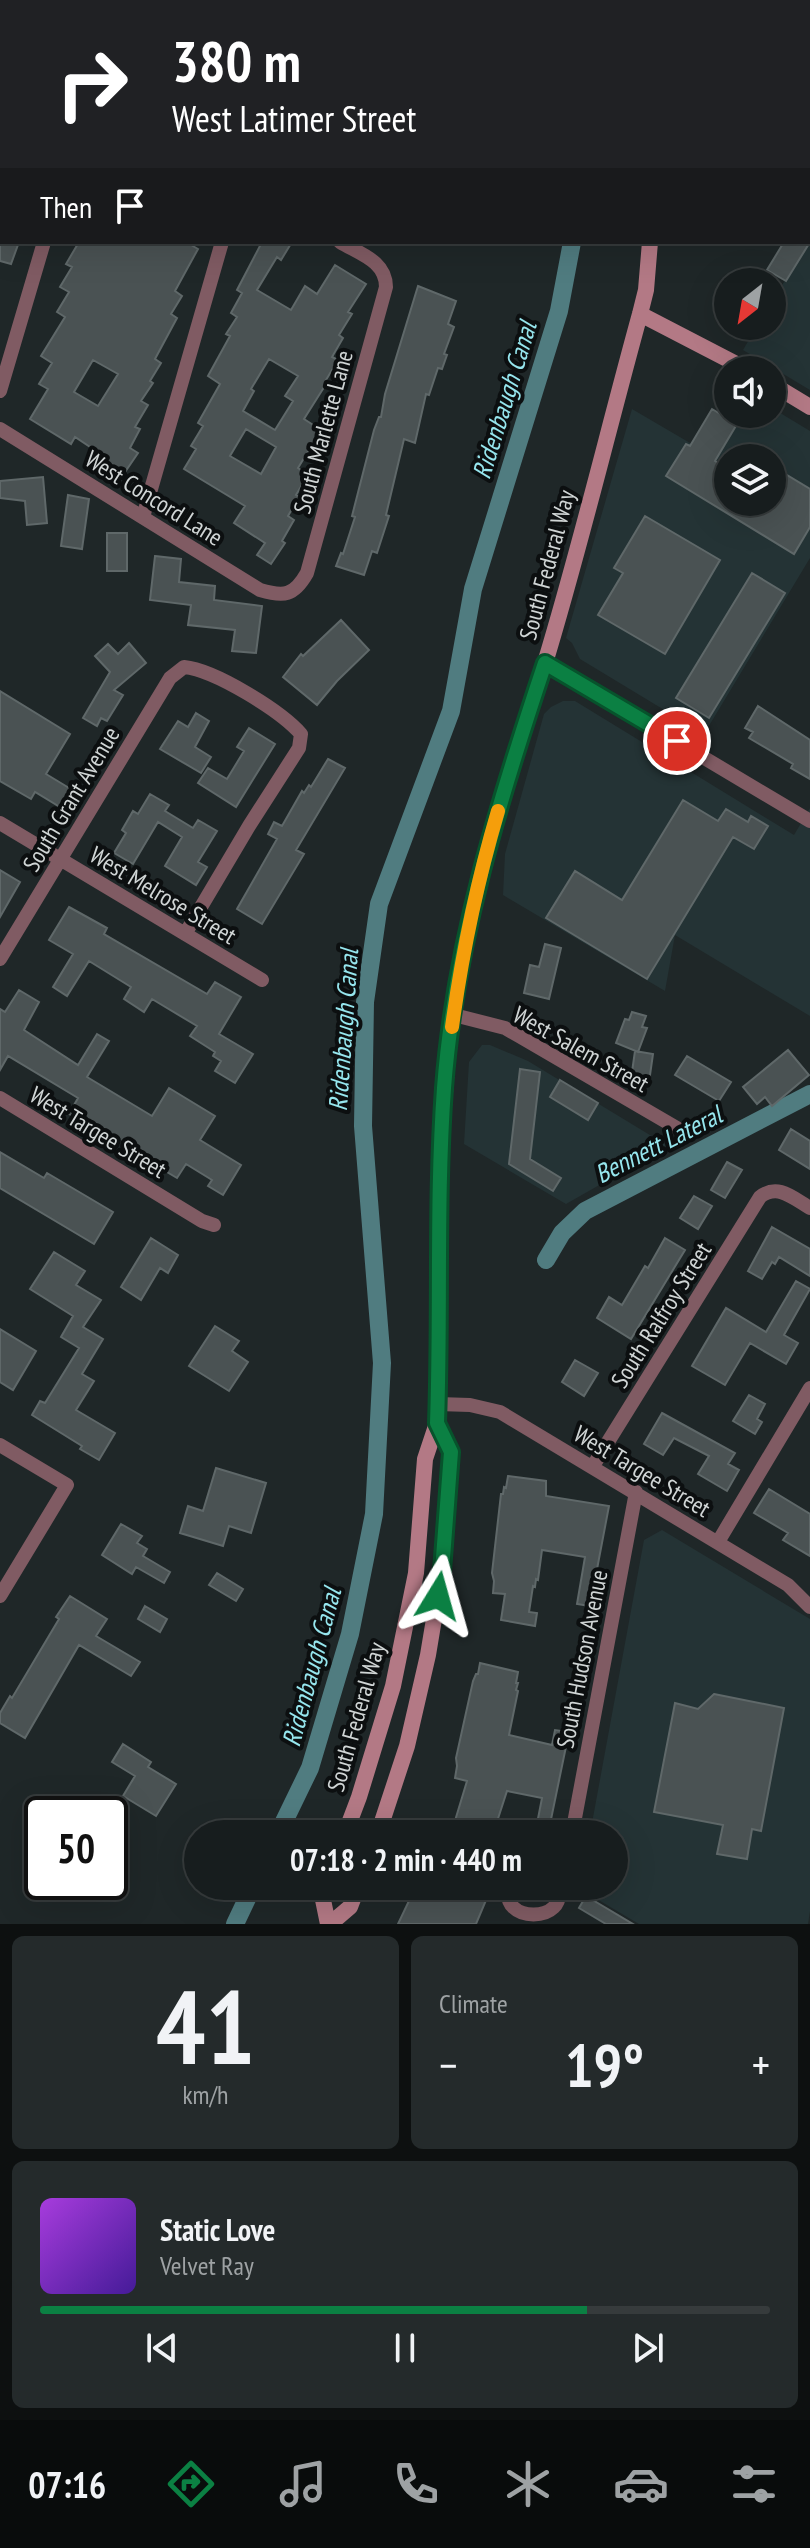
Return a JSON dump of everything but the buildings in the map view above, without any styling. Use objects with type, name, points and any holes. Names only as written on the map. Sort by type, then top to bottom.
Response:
[{"type":"main road","name":"South Federal Way","points":[[350,1820],[364,1783],[399,1659],[416,1573],[425,1459],[437,1423],[439,1201],[444,1086],[459,972],[483,859],[545,663],[640,314],[646,290],[650,244]]},
{"type":"main road","points":[[640,314],[721,356]]},
{"type":"main road","points":[[786,392],[810,407]]},
{"type":"main road","name":"South Federal Way","points":[[383,1820],[407,1746],[428,1655],[442,1571],[451,1452],[437,1423]]},
{"type":"main road","points":[[323,1900],[329,1924],[350,1907],[353,1900]]},
{"type":"street","points":[[0,391],[43,244]]},
{"type":"street","points":[[143,517],[221,244]]},
{"type":"street","name":"South Marlette Lane","points":[[289,593],[300,586],[307,573],[386,287],[386,276],[381,267],[343,244]]},
{"type":"street","name":"West Concord Lane","points":[[0,429],[260,590],[274,594],[289,593]]},
{"type":"street","points":[[545,663],[810,821]]},
{"type":"street","name":"South Grant Avenue","points":[[0,959],[170,678],[184,667],[199,668],[216,676],[290,721],[301,734],[299,748],[185,934]]},
{"type":"street","name":"West Melrose Street","points":[[0,823],[262,980]]},
{"type":"street","name":"West Salem Street","points":[[454,1015],[505,1028],[682,1131]]},
{"type":"street","name":"West Targee Street","points":[[0,1098],[202,1221],[214,1225]]},
{"type":"street","name":"South Ralfroy Street","points":[[593,1466],[760,1197],[770,1191],[784,1192],[810,1208]]},
{"type":"street","points":[[718,1542],[810,1388]]},
{"type":"street","name":"West Targee Street","points":[[438,1404],[470,1405],[500,1412],[788,1585],[810,1607]]},
{"type":"street","points":[[0,1445],[67,1485],[0,1596]]},
{"type":"street","name":"South Hudson Avenue","points":[[575,1820],[636,1492]]},
{"type":"street","points":[[508,1900],[517,1917],[532,1923],[548,1919],[554,1913],[558,1900]]},
{"type":"shaded area","points":[[807,244],[810,244],[810,390],[786,376],[786,356],[753,356],[743,350],[749,340],[786,340],[786,279]]},
{"type":"shaded area","points":[[632,409],[714,457],[714,516],[786,516],[786,444],[722,444],[732,428],[786,428],[786,416],[810,431],[810,558],[704,734],[580,659],[566,638]]},
{"type":"shaded area","points":[[563,701],[575,701],[794,835],[810,808],[810,1016],[675,935],[665,991],[503,895],[505,854],[544,714]]},
{"type":"shaded area","points":[[482,1045],[490,1045],[528,1061],[668,1146],[566,1204],[464,1144],[469,1062]]},
{"type":"shaded area","points":[[662,1530],[810,1619],[808,1924],[639,1924],[599,1900],[628,1900],[628,1820],[593,1820],[644,1540]]},
{"type":"waterway","name":"Ridenbaugh Canal","points":[[285,1820],[310,1768],[350,1634],[374,1514],[382,1363],[363,1126],[365,1002],[379,904],[451,711],[473,589],[559,311],[572,244]]},
{"type":"waterway","name":"Bennett Lateral","points":[[546,1260],[562,1233],[585,1211],[810,1094]]},
{"type":"waterway","name":"Ridenbaugh Canal","points":[[235,1924],[246,1900]]},
{"type":"slow traffic","points":[[452,1027],[459,972],[483,859],[498,811]]},
{"type":"route","points":[[438,1596],[451,1452],[437,1423],[439,1201],[444,1086],[459,972],[483,859],[545,663],[677,741]]}]
